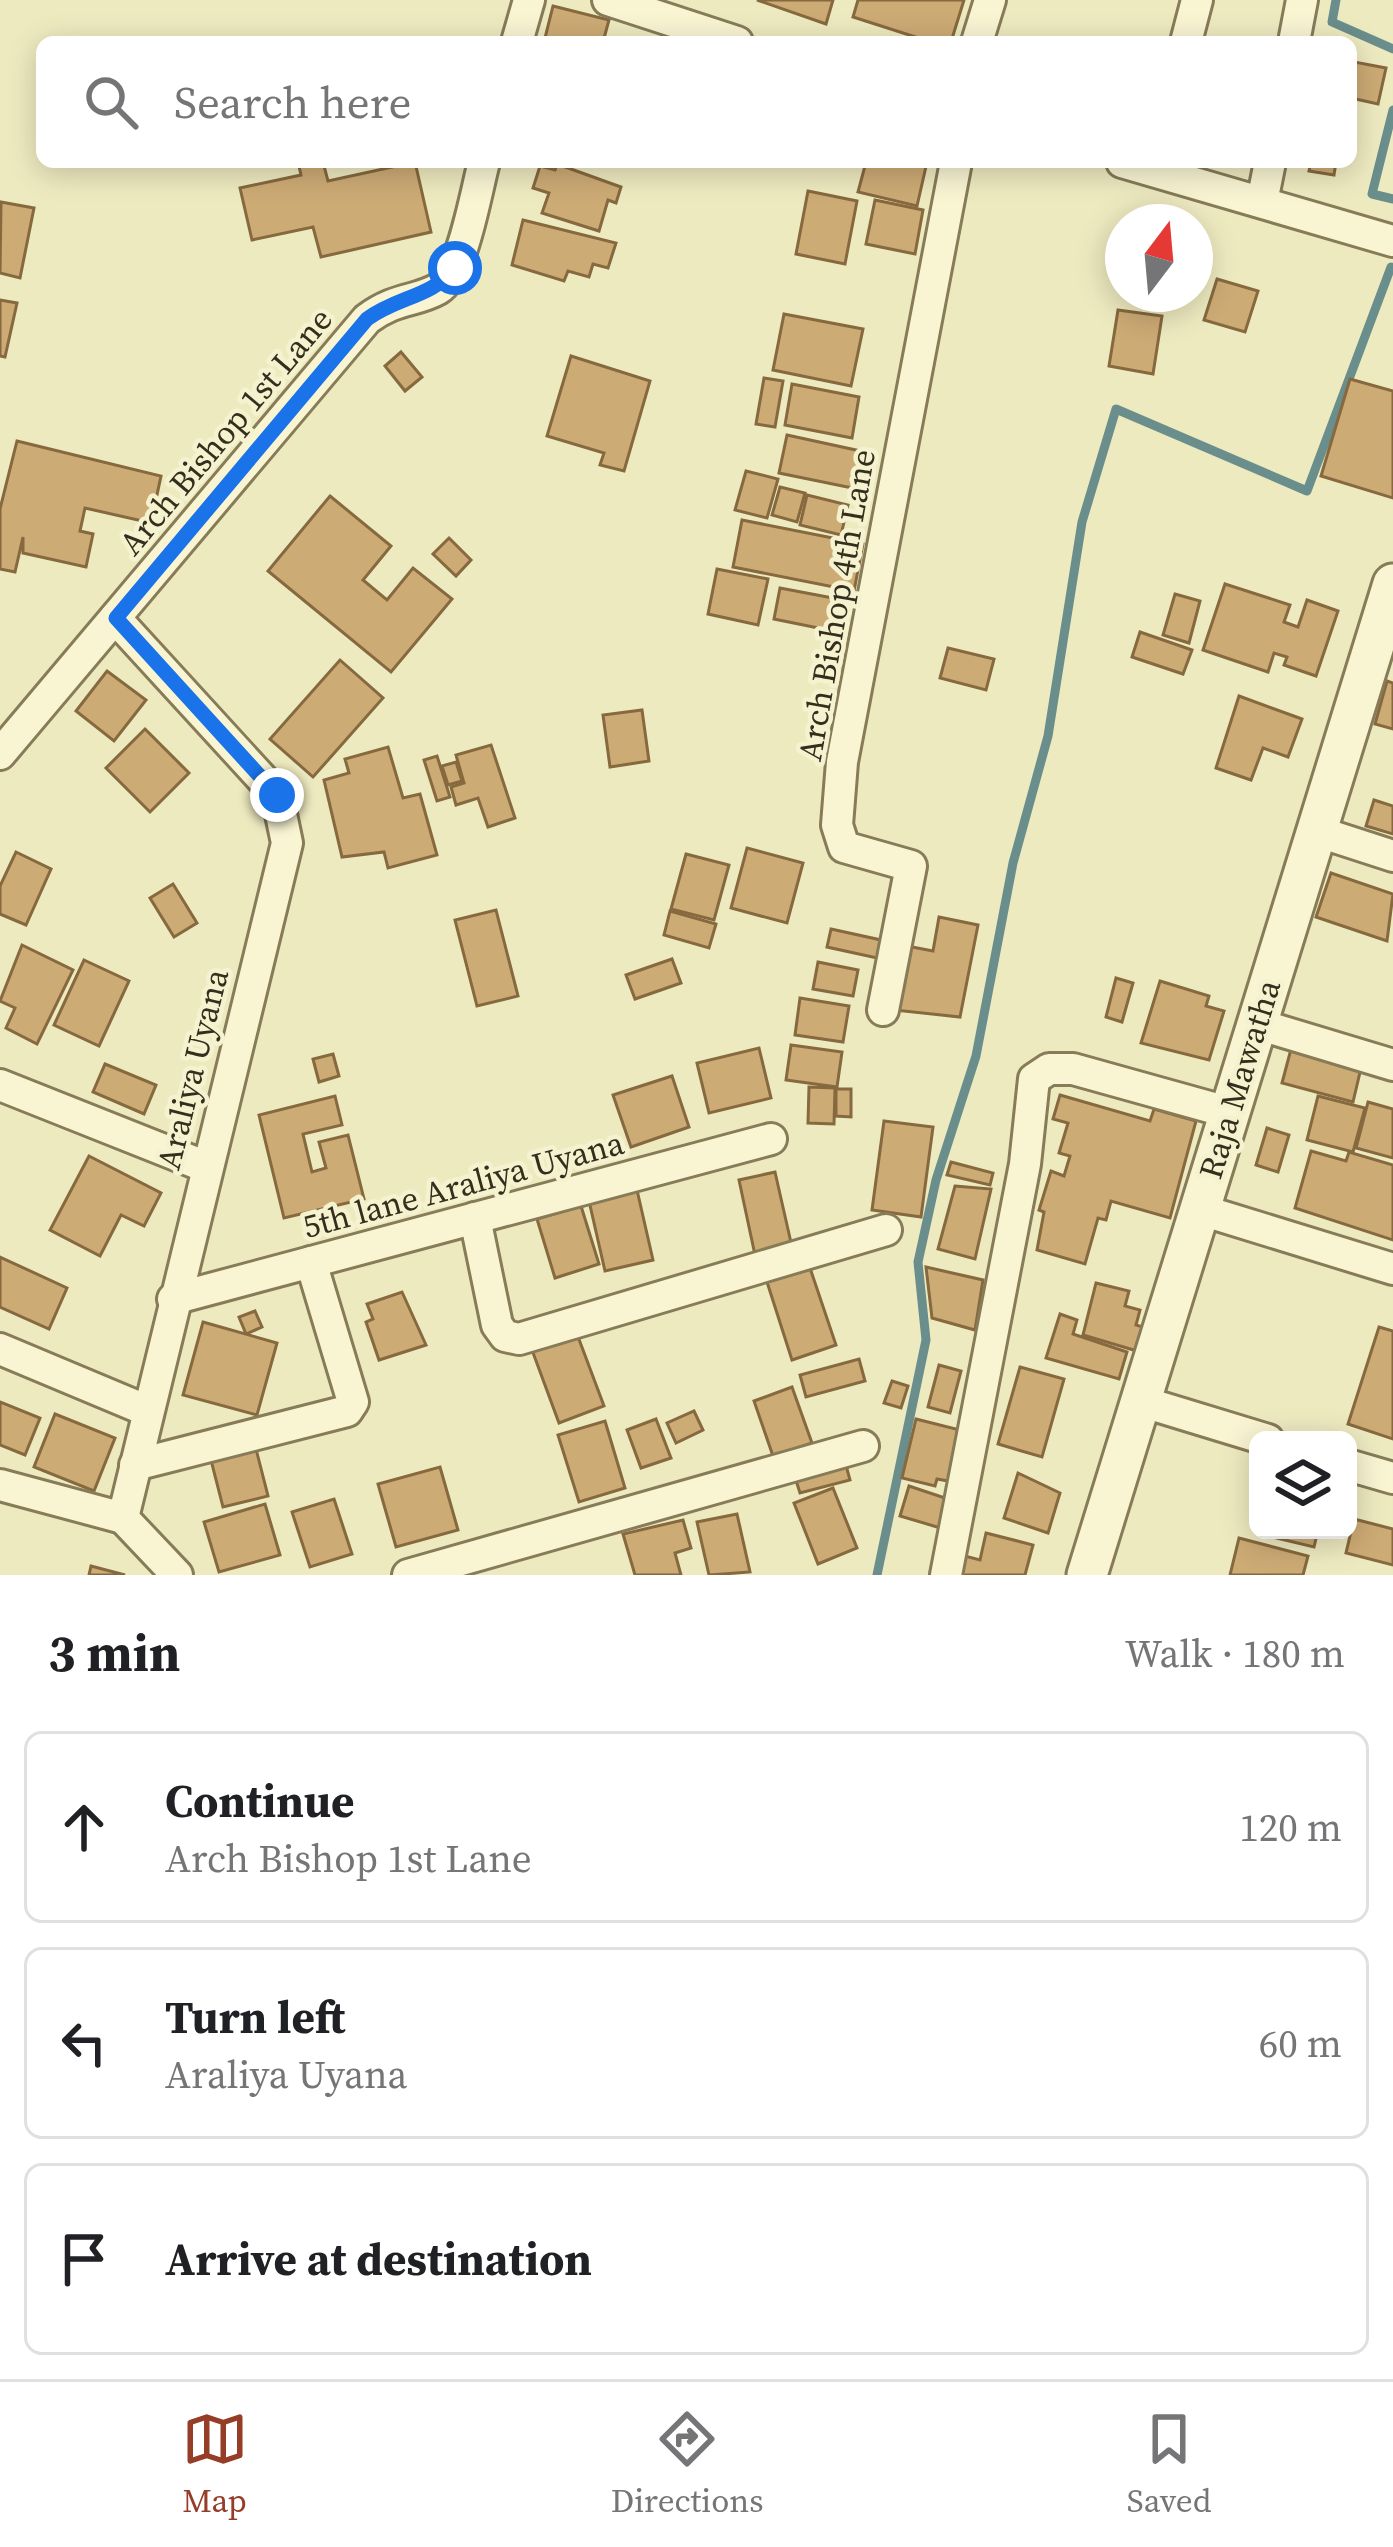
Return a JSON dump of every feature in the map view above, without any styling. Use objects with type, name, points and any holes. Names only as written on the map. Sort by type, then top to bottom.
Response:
[{"type":"street","points":[[520,36],[529,0]]},
{"type":"street","points":[[979,36],[990,0]]},
{"type":"street","points":[[1188,36],[1197,0]]},
{"type":"street","points":[[1295,36],[1303,0]]},
{"type":"street","points":[[616,1],[719,36]]},
{"type":"street","name":"Arch Bishop 1st Lane","points":[[0,754],[367,319],[393,300],[439,289],[455,268],[482,168]]},
{"type":"street","name":"Arch Bishop 4th Lane","points":[[883,1010],[911,866],[844,847],[837,825],[840,783],[955,168]]},
{"type":"street","points":[[1160,168],[1393,241]]},
{"type":"street","points":[[1262,202],[1269,168]]},
{"type":"street","name":"Raja Mawatha","points":[[1087,1575],[1316,831],[1384,646],[1393,584]]},
{"type":"street","name":"Araliya Uyana","points":[[116,618],[277,795],[286,819],[286,843],[204,1166],[123,1517]]},
{"type":"street","points":[[1316,831],[1393,856]]},
{"type":"street","points":[[1257,1024],[1393,1065]]},
{"type":"street","points":[[946,1575],[1016,1210],[1034,1079],[1049,1069],[1073,1069],[1231,1113]]},
{"type":"street","points":[[0,1085],[204,1166]]},
{"type":"street","name":"5th lane Araliya Uyana","points":[[172,1299],[771,1139]]},
{"type":"street","points":[[1198,1209],[1393,1269]]},
{"type":"street","points":[[475,1218],[496,1325],[505,1336],[519,1339],[886,1230]]},
{"type":"street","points":[[135,1465],[347,1412],[353,1402],[311,1262]]},
{"type":"street","points":[[0,1349],[148,1411]]},
{"type":"street","points":[[1140,1401],[1249,1434]]},
{"type":"street","points":[[408,1575],[863,1446]]},
{"type":"street","points":[[1357,1468],[1393,1478]]},
{"type":"street","points":[[0,1485],[123,1517],[177,1575]]},
{"type":"building","points":[[757,0],[833,0],[826,24]]},
{"type":"building","points":[[858,0],[964,0],[953,36],[912,36],[853,17]]},
{"type":"building","points":[[553,6],[609,20],[605,36],[546,36]]},
{"type":"building","points":[[1357,63],[1386,68],[1378,104],[1357,99]]},
{"type":"building","points":[[299,168],[325,168],[328,181],[388,168],[416,168],[431,232],[321,257],[313,227],[252,240],[240,188],[301,175]]},
{"type":"building","points":[[539,168],[568,168],[621,187],[616,203],[608,200],[599,231],[542,213],[549,193],[533,188]]},
{"type":"building","points":[[864,168],[926,168],[917,206],[858,192]]},
{"type":"building","points":[[1310,168],[1335,168],[1334,175]]},
{"type":"building","points":[[808,191],[857,201],[845,264],[796,254]]},
{"type":"building","points":[[875,200],[923,210],[915,254],[866,244]]},
{"type":"building","points":[[1,202],[34,208],[20,278],[0,273]]},
{"type":"building","points":[[523,220],[616,243],[608,268],[593,264],[589,277],[568,271],[564,281],[512,265]]},
{"type":"building","points":[[1217,279],[1258,291],[1245,332],[1204,320],[1207,312],[1213,312]]},
{"type":"building","points":[[0,300],[17,303],[5,357],[0,356]]},
{"type":"building","points":[[1118,312],[1162,316],[1153,374],[1109,366]]},
{"type":"building","points":[[784,314],[863,329],[851,386],[773,370]]},
{"type":"building","points":[[401,352],[422,377],[405,391],[385,366]]},
{"type":"building","points":[[571,356],[650,381],[624,471],[600,465],[604,453],[547,436]]},
{"type":"building","points":[[764,378],[783,381],[775,427],[756,424]]},
{"type":"building","points":[[1350,379],[1393,391],[1393,498],[1321,476]]},
{"type":"building","points":[[792,384],[859,397],[852,438],[785,425]]},
{"type":"building","points":[[787,435],[865,452],[857,489],[779,473]]},
{"type":"building","points":[[17,441],[161,476],[151,523],[85,508],[80,531],[93,534],[86,567],[23,553],[23,537],[15,572],[0,569],[0,509]]},
{"type":"building","points":[[746,471],[778,479],[767,518],[735,510]]},
{"type":"building","points":[[780,487],[805,493],[797,522],[772,515]]},
{"type":"building","points":[[807,495],[848,505],[841,535],[800,525]]},
{"type":"building","points":[[330,496],[391,546],[363,580],[387,600],[413,568],[452,599],[391,672],[268,571]]},
{"type":"building","points":[[742,520],[863,544],[854,591],[733,567]]},
{"type":"building","points":[[449,538],[471,560],[456,576],[433,554]]},
{"type":"building","points":[[717,569],[768,579],[758,625],[708,614]]},
{"type":"building","points":[[1225,584],[1290,605],[1284,622],[1298,627],[1307,600],[1338,611],[1316,676],[1284,665],[1287,657],[1274,653],[1268,672],[1203,650]]},
{"type":"building","points":[[780,588],[838,599],[833,631],[774,619]]},
{"type":"building","points":[[1175,594],[1200,601],[1189,643],[1163,635]]},
{"type":"building","points":[[1140,632],[1192,650],[1183,674],[1132,657]]},
{"type":"building","points":[[948,648],[994,659],[986,690],[940,678]]},
{"type":"building","points":[[340,660],[383,698],[313,777],[270,739]]},
{"type":"building","points":[[107,671],[146,700],[114,741],[76,711]]},
{"type":"building","points":[[1387,681],[1393,683],[1393,729],[1375,724]]},
{"type":"building","points":[[1239,696],[1302,719],[1288,757],[1263,748],[1251,780],[1216,768]]},
{"type":"building","points":[[642,710],[649,761],[610,767],[603,715]]},
{"type":"building","points":[[145,729],[189,773],[150,812],[106,768]]},
{"type":"building","points":[[491,745],[515,818],[488,827],[478,798],[456,805],[451,787],[464,783],[456,755]]},
{"type":"building","points":[[388,747],[403,798],[420,794],[437,855],[388,868],[384,852],[342,857],[324,780],[349,773],[345,759]]},
{"type":"building","points":[[437,756],[450,797],[437,801],[424,760]]},
{"type":"building","points":[[456,762],[462,781],[448,785],[442,766]]},
{"type":"building","points":[[1374,800],[1393,806],[1393,834],[1366,826]]},
{"type":"building","points":[[747,848],[803,863],[787,923],[731,908]]},
{"type":"building","points":[[16,852],[51,869],[26,925],[0,914],[0,886]]},
{"type":"building","points":[[686,854],[729,865],[714,920],[671,909]]},
{"type":"building","points":[[1331,873],[1393,894],[1387,941],[1316,917]]},
{"type":"building","points":[[173,884],[197,923],[174,937],[150,898]]},
{"type":"building","points":[[496,910],[518,996],[477,1006],[455,920]]},
{"type":"building","points":[[670,911],[716,924],[709,948],[664,935]]},
{"type":"building","points":[[939,917],[978,925],[960,1017],[894,1010],[907,946],[933,951]]},
{"type":"building","points":[[831,929],[881,940],[877,958],[827,947]]},
{"type":"building","points":[[22,945],[73,970],[37,1044],[6,1028],[15,1008],[0,1001]]},
{"type":"building","points":[[672,959],[681,983],[635,999],[626,975]]},
{"type":"building","points":[[84,960],[129,981],[99,1046],[54,1025]]},
{"type":"building","points":[[818,962],[858,970],[853,996],[813,989]]},
{"type":"building","points":[[1116,978],[1133,983],[1122,1022],[1106,1017]]},
{"type":"building","points":[[1160,981],[1209,996],[1206,1006],[1224,1011],[1209,1060],[1141,1043]]},
{"type":"building","points":[[800,998],[849,1006],[843,1042],[795,1035]]},
{"type":"building","points":[[791,1045],[842,1052],[837,1087],[786,1080]]},
{"type":"building","points":[[759,1048],[771,1098],[709,1113],[697,1063]]},
{"type":"building","points":[[1291,1049],[1361,1068],[1353,1102],[1282,1083]]},
{"type":"building","points":[[333,1054],[339,1076],[319,1082],[313,1059]]},
{"type":"building","points":[[105,1064],[156,1085],[144,1114],[93,1092]]},
{"type":"building","points":[[672,1076],[689,1127],[631,1147],[613,1095]]},
{"type":"building","points":[[809,1087],[835,1088],[834,1124],[808,1123]]},
{"type":"building","points":[[836,1089],[851,1089],[851,1117],[836,1116]]},
{"type":"building","points":[[1060,1095],[1150,1121],[1154,1109],[1196,1121],[1170,1218],[1111,1201],[1106,1220],[1098,1218],[1085,1264],[1037,1250],[1044,1212],[1039,1210],[1051,1171],[1064,1176],[1070,1156],[1059,1153],[1068,1123],[1053,1119]]},
{"type":"building","points":[[335,1096],[342,1125],[303,1134],[312,1172],[326,1168],[319,1142],[348,1135],[364,1199],[284,1218],[259,1115]]},
{"type":"building","points":[[1318,1096],[1365,1108],[1353,1152],[1307,1140]]},
{"type":"building","points":[[1368,1102],[1393,1109],[1393,1158],[1356,1148]]},
{"type":"building","points":[[884,1121],[933,1127],[921,1217],[872,1210]]},
{"type":"building","points":[[1267,1128],[1289,1135],[1278,1172],[1256,1165]]},
{"type":"building","points":[[1311,1151],[1346,1161],[1349,1152],[1393,1165],[1393,1240],[1295,1208]]},
{"type":"building","points":[[89,1156],[161,1193],[144,1226],[121,1215],[100,1256],[50,1230]]},
{"type":"building","points":[[951,1162],[993,1173],[990,1185],[947,1175]]},
{"type":"building","points":[[775,1172],[792,1247],[755,1255],[739,1180]]},
{"type":"building","points":[[955,1186],[991,1189],[975,1259],[938,1249]]},
{"type":"building","points":[[637,1190],[653,1260],[605,1271],[589,1201]]},
{"type":"building","points":[[581,1206],[599,1264],[555,1278],[537,1219]]},
{"type":"building","points":[[0,1257],[67,1288],[49,1329],[0,1307]]},
{"type":"building","points":[[926,1267],[983,1280],[975,1330],[932,1318]]},
{"type":"building","points":[[810,1268],[836,1345],[792,1360],[767,1282]]},
{"type":"building","points":[[1096,1283],[1129,1291],[1125,1306],[1140,1310],[1136,1325],[1143,1327],[1137,1351],[1083,1335]]},
{"type":"building","points":[[402,1292],[426,1345],[379,1360],[366,1322],[373,1319],[367,1304]]},
{"type":"building","points":[[255,1311],[262,1327],[246,1334],[239,1317]]},
{"type":"building","points":[[1060,1314],[1077,1320],[1073,1334],[1127,1352],[1119,1379],[1046,1358]]},
{"type":"building","points":[[203,1322],[277,1343],[257,1415],[183,1395]]},
{"type":"building","points":[[1379,1327],[1393,1331],[1393,1439],[1348,1424]]},
{"type":"building","points":[[577,1334],[604,1406],[559,1423],[532,1350]]},
{"type":"building","points":[[859,1359],[865,1381],[806,1397],[800,1375]]},
{"type":"building","points":[[939,1365],[961,1371],[950,1413],[928,1407]]},
{"type":"building","points":[[1020,1367],[1064,1379],[1042,1457],[998,1444]]},
{"type":"building","points":[[892,1381],[908,1386],[901,1408],[884,1403]]},
{"type":"building","points":[[792,1387],[812,1443],[773,1456],[754,1401]]},
{"type":"building","points":[[0,1402],[40,1418],[25,1455],[0,1445]]},
{"type":"building","points":[[694,1411],[703,1430],[676,1443],[667,1423]]},
{"type":"building","points":[[55,1414],[115,1438],[94,1491],[34,1467]]},
{"type":"building","points":[[656,1419],[671,1458],[641,1468],[627,1430]]},
{"type":"building","points":[[916,1419],[960,1430],[948,1481],[937,1479],[935,1486],[902,1478]]},
{"type":"building","points":[[605,1421],[625,1488],[579,1502],[558,1435]]},
{"type":"building","points":[[256,1449],[268,1496],[223,1507],[211,1460]]},
{"type":"building","points":[[844,1458],[850,1480],[800,1493],[793,1471]]},
{"type":"building","points":[[440,1467],[458,1530],[396,1547],[378,1484]]},
{"type":"building","points":[[1018,1473],[1060,1493],[1048,1533],[1004,1518]]},
{"type":"building","points":[[909,1486],[951,1500],[944,1529],[900,1516]]},
{"type":"building","points":[[833,1488],[857,1548],[818,1564],[794,1503]]},
{"type":"building","points":[[334,1499],[352,1554],[310,1567],[292,1512]]},
{"type":"building","points":[[265,1504],[280,1555],[219,1572],[204,1522]]},
{"type":"building","points":[[737,1514],[750,1572],[709,1575],[697,1522]]},
{"type":"building","points":[[683,1520],[691,1548],[675,1553],[681,1575],[635,1575],[623,1534]]},
{"type":"building","points":[[1357,1520],[1393,1529],[1393,1565],[1346,1553],[1349,1539],[1357,1539]]},
{"type":"building","points":[[986,1533],[1033,1545],[1025,1575],[960,1575],[965,1556],[980,1560]]},
{"type":"building","points":[[1239,1538],[1308,1556],[1303,1575],[1230,1575]]},
{"type":"building","points":[[1281,1539],[1316,1539],[1314,1547]]},
{"type":"building","points":[[91,1566],[125,1575],[89,1575]]},
{"type":"waterway","points":[[1336,0],[1332,22],[1393,49]]},
{"type":"waterway","points":[[1393,110],[1372,194],[1393,199]]},
{"type":"waterway","points":[[877,1575],[926,1340],[918,1262],[936,1180],[976,1056],[1013,863],[1048,736],[1082,522],[1116,409],[1307,491],[1391,267]]},
{"type":"route","points":[[277,795],[116,618],[238,467],[367,319],[393,300],[439,289],[455,268]]}]
